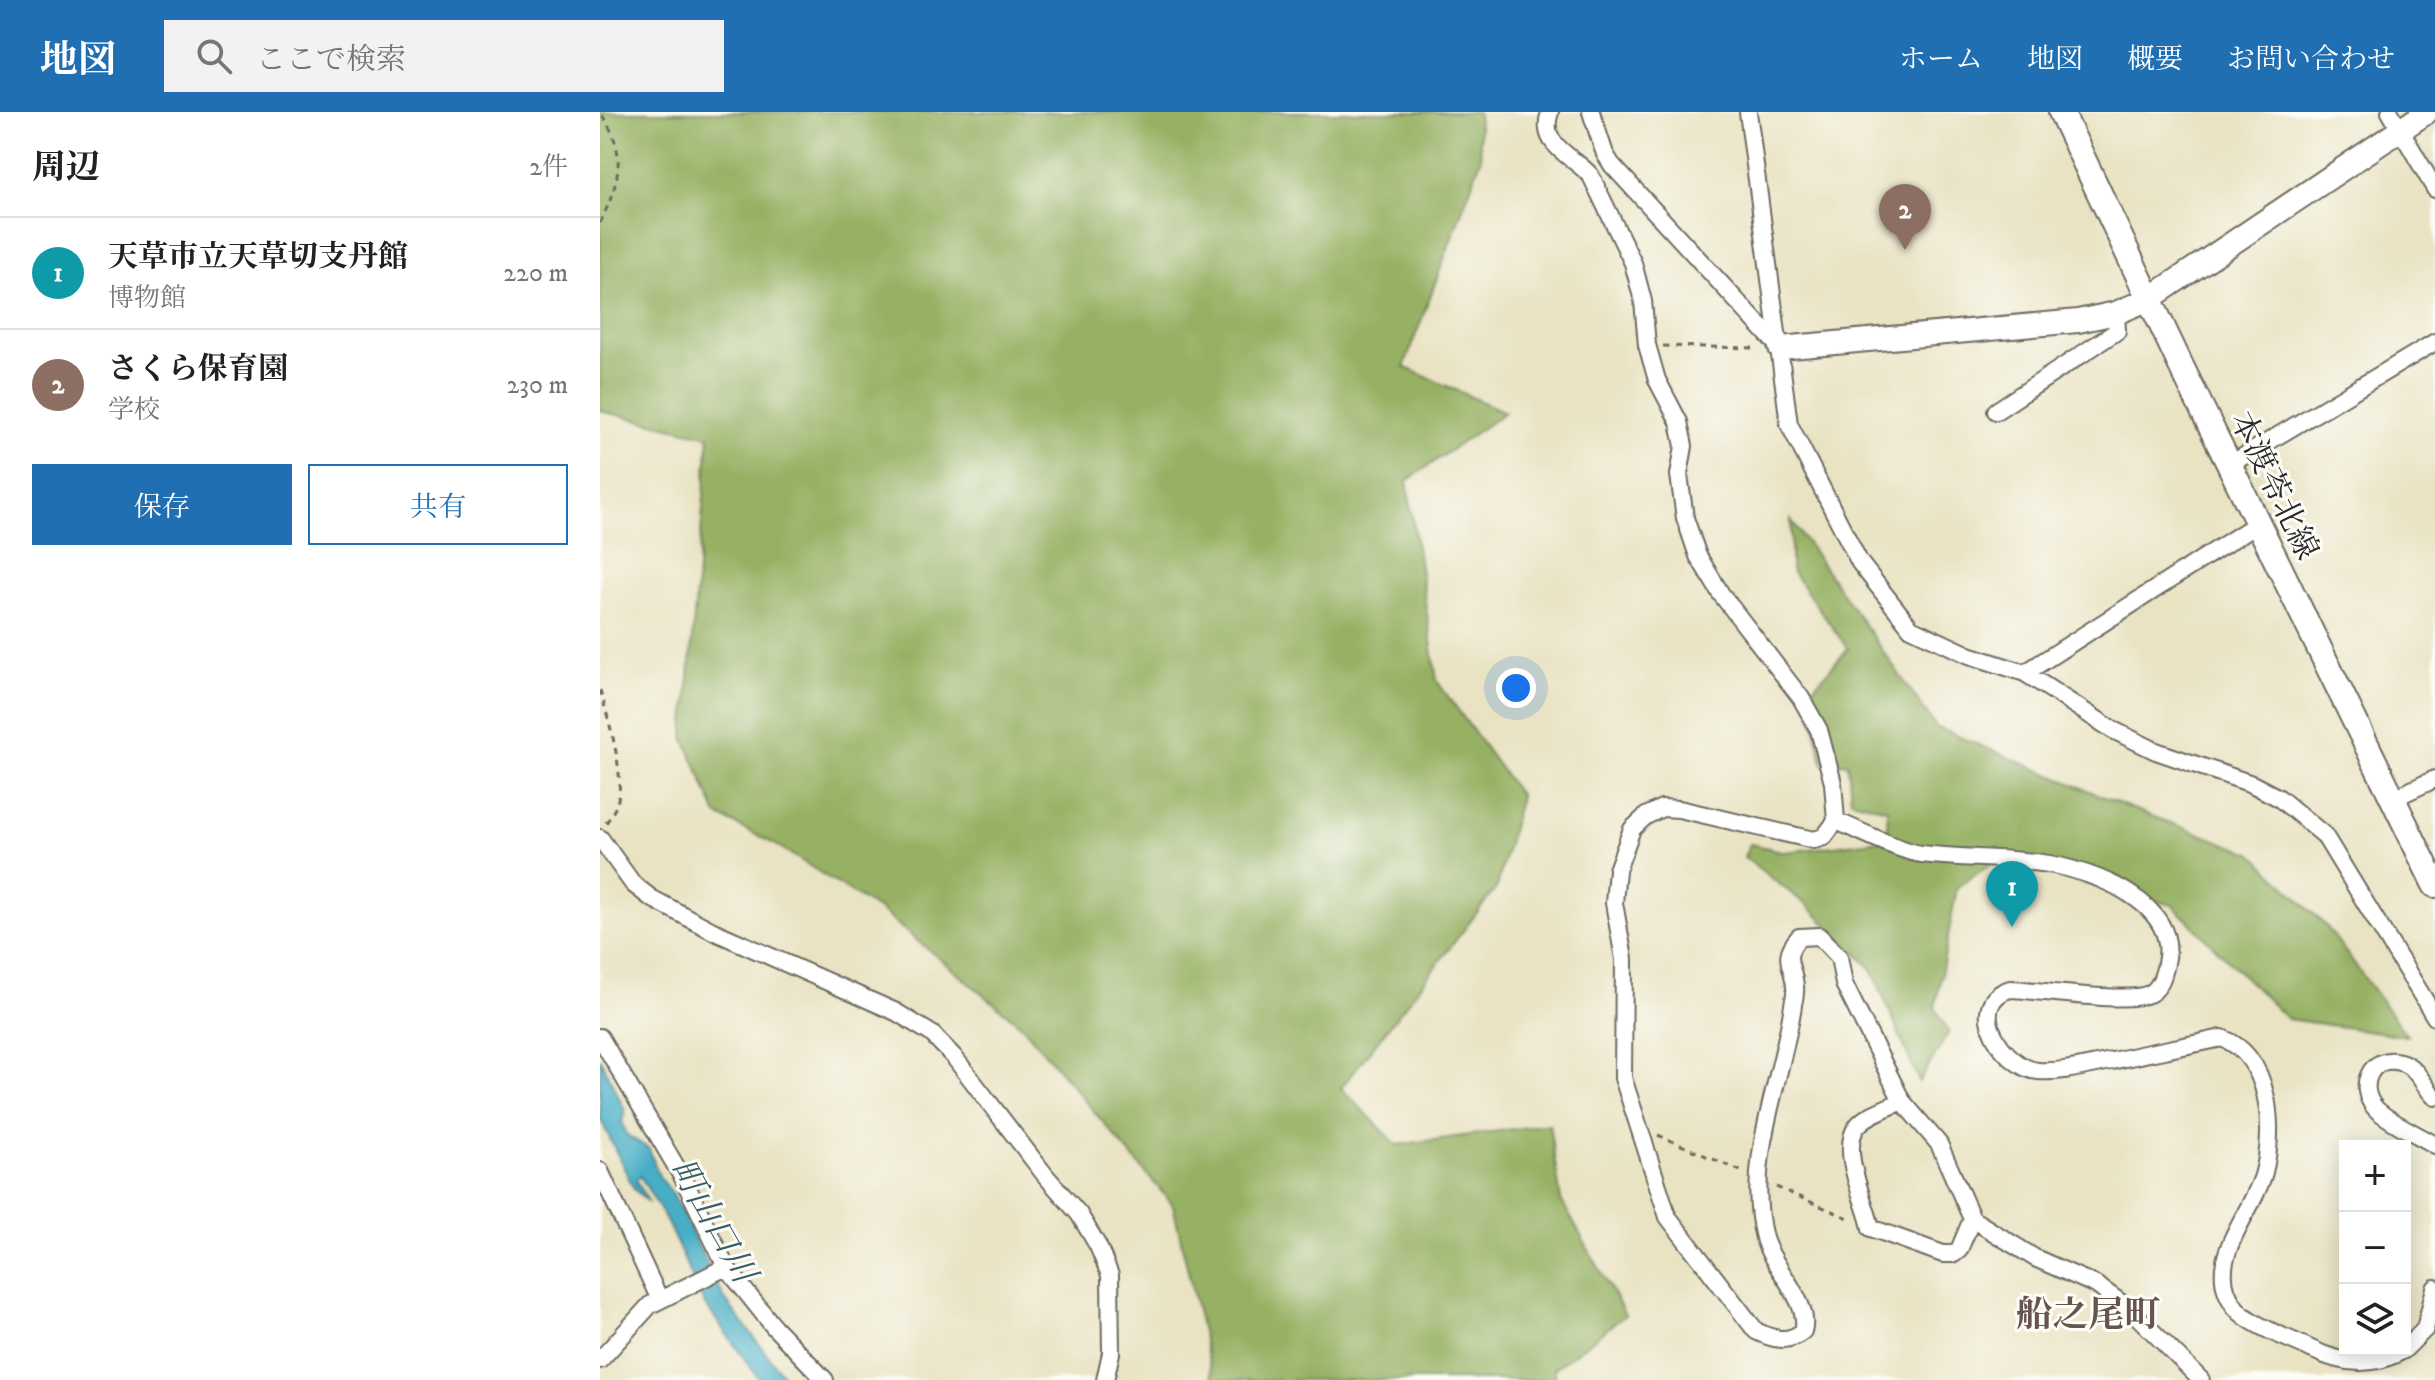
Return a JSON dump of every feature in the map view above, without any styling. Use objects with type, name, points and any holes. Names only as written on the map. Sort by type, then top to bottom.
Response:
[{"type":"main road","name":"本渡苓北線","points":[[2061,112],[2229,465],[2435,885]]},
{"type":"street","points":[[1550,112],[1547,130],[1551,140],[1558,150],[1591,176],[1633,263],[1643,301],[1647,345],[1657,380],[1679,422],[1684,446],[1679,475],[1685,518],[1698,556],[1721,594],[1801,698],[1819,730],[1833,783],[1836,821],[1824,837],[1814,840],[1679,809],[1662,808],[1646,816],[1632,829],[1617,870],[1614,903],[1624,959],[1623,1078],[1668,1217],[1756,1331],[1771,1339],[1796,1338],[1803,1331],[1805,1315],[1766,1245],[1758,1214],[1777,1076],[1790,1029],[1796,989],[1788,962],[1791,948],[1799,937],[1819,936],[1839,957],[1844,984],[1902,1101],[1939,1144],[1972,1219],[2035,1258],[2096,1285],[2131,1310],[2201,1380]]},
{"type":"street","points":[[1591,112],[1605,154],[1612,165],[1780,348]]},
{"type":"street","points":[[1748,112],[1789,424],[1860,563],[1911,628],[1969,655],[2025,673],[2113,730],[2156,751],[2252,784],[2279,798],[2324,835],[2435,1017]]},
{"type":"street","points":[[1780,348],[2078,321],[2116,313],[2149,299],[2396,120],[2427,112]]},
{"type":"street","points":[[2396,120],[2435,189]]},
{"type":"street","points":[[1996,411],[2117,331],[2116,313]]},
{"type":"street","points":[[2229,465],[2435,342]]},
{"type":"street","points":[[2025,673],[2258,523]]},
{"type":"street","points":[[2394,798],[2435,779]]},
{"type":"street","points":[[1836,821],[1918,853],[1976,856],[2062,868],[2120,889],[2144,903],[2155,915],[2166,942],[2168,957],[2163,978],[2152,993],[2132,999],[2010,989],[1996,994],[1989,1005],[1988,1018],[1997,1041],[2015,1061],[2035,1071],[2079,1067],[2222,1038],[2234,1043],[2252,1060],[2261,1079],[2270,1130],[2263,1174],[2227,1251],[2224,1271],[2235,1308],[2248,1318],[2308,1348],[2348,1363],[2395,1356]]},
{"type":"street","points":[[600,836],[633,884],[651,898],[713,931],[896,1012],[932,1034],[954,1057],[1079,1214],[1098,1246],[1110,1275],[1111,1353],[1105,1380]]},
{"type":"street","points":[[600,1037],[684,1180],[719,1270],[825,1380]]},
{"type":"street","points":[[2435,1097],[2417,1073],[2402,1062],[2387,1062],[2372,1069],[2366,1080],[2367,1095],[2377,1111],[2435,1145]]},
{"type":"street","points":[[1902,1101],[1868,1117],[1856,1127],[1852,1139],[1858,1189],[1871,1228],[1943,1254],[1954,1254],[1959,1250],[1972,1219]]},
{"type":"street","points":[[600,1171],[663,1298]]},
{"type":"street","points":[[600,1360],[650,1305],[719,1270]]},
{"type":"street","points":[[2411,1343],[2425,1329],[2435,1288]]},
{"type":"path","points":[[600,112],[610,126],[620,153],[610,202],[600,223]]},
{"type":"path","points":[[1647,345],[1780,348]]},
{"type":"path","points":[[600,690],[612,729],[618,770],[618,802],[600,836]]},
{"type":"path","points":[[1662,1137],[1871,1228]]},
{"type":"green space","points":[[600,112],[1478,112],[1481,159],[1404,367],[1505,412],[1407,481],[1437,681],[1520,796],[1497,887],[1341,1088],[1397,1145],[1549,1124],[1561,1200],[1625,1315],[1554,1369],[1556,1380],[1213,1380],[1173,1205],[1022,1026],[882,912],[778,846],[717,815],[684,737],[709,436],[600,411]]},
{"type":"green space","points":[[1791,520],[1936,727],[2130,808],[2252,853],[2327,927],[2407,1036],[2287,1019],[2172,905],[1996,861],[1957,887],[1935,1008],[1949,1032],[1919,1082],[1872,969],[1808,906],[1744,857],[1750,844],[1786,852],[1888,839],[1887,809],[1851,800],[1848,763],[1823,764],[1808,693],[1848,649],[1791,570]]},
{"type":"water","points":[[600,1058],[625,1110],[622,1123],[627,1135],[649,1149],[659,1176],[673,1194],[724,1298],[789,1380],[760,1380],[704,1303],[665,1218],[640,1176],[636,1180],[649,1203],[634,1189],[600,1118]]},
{"type":"place","name":"さくら保育園","points":[[1905,250]]},
{"type":"place","name":"天草市立天草切支丹館","points":[[2012,927]]},
{"type":"district","name":"船之尾町","points":[[2088,1313]]},
{"type":"water label","name":"町山口川","points":[[714,1220]]}]
